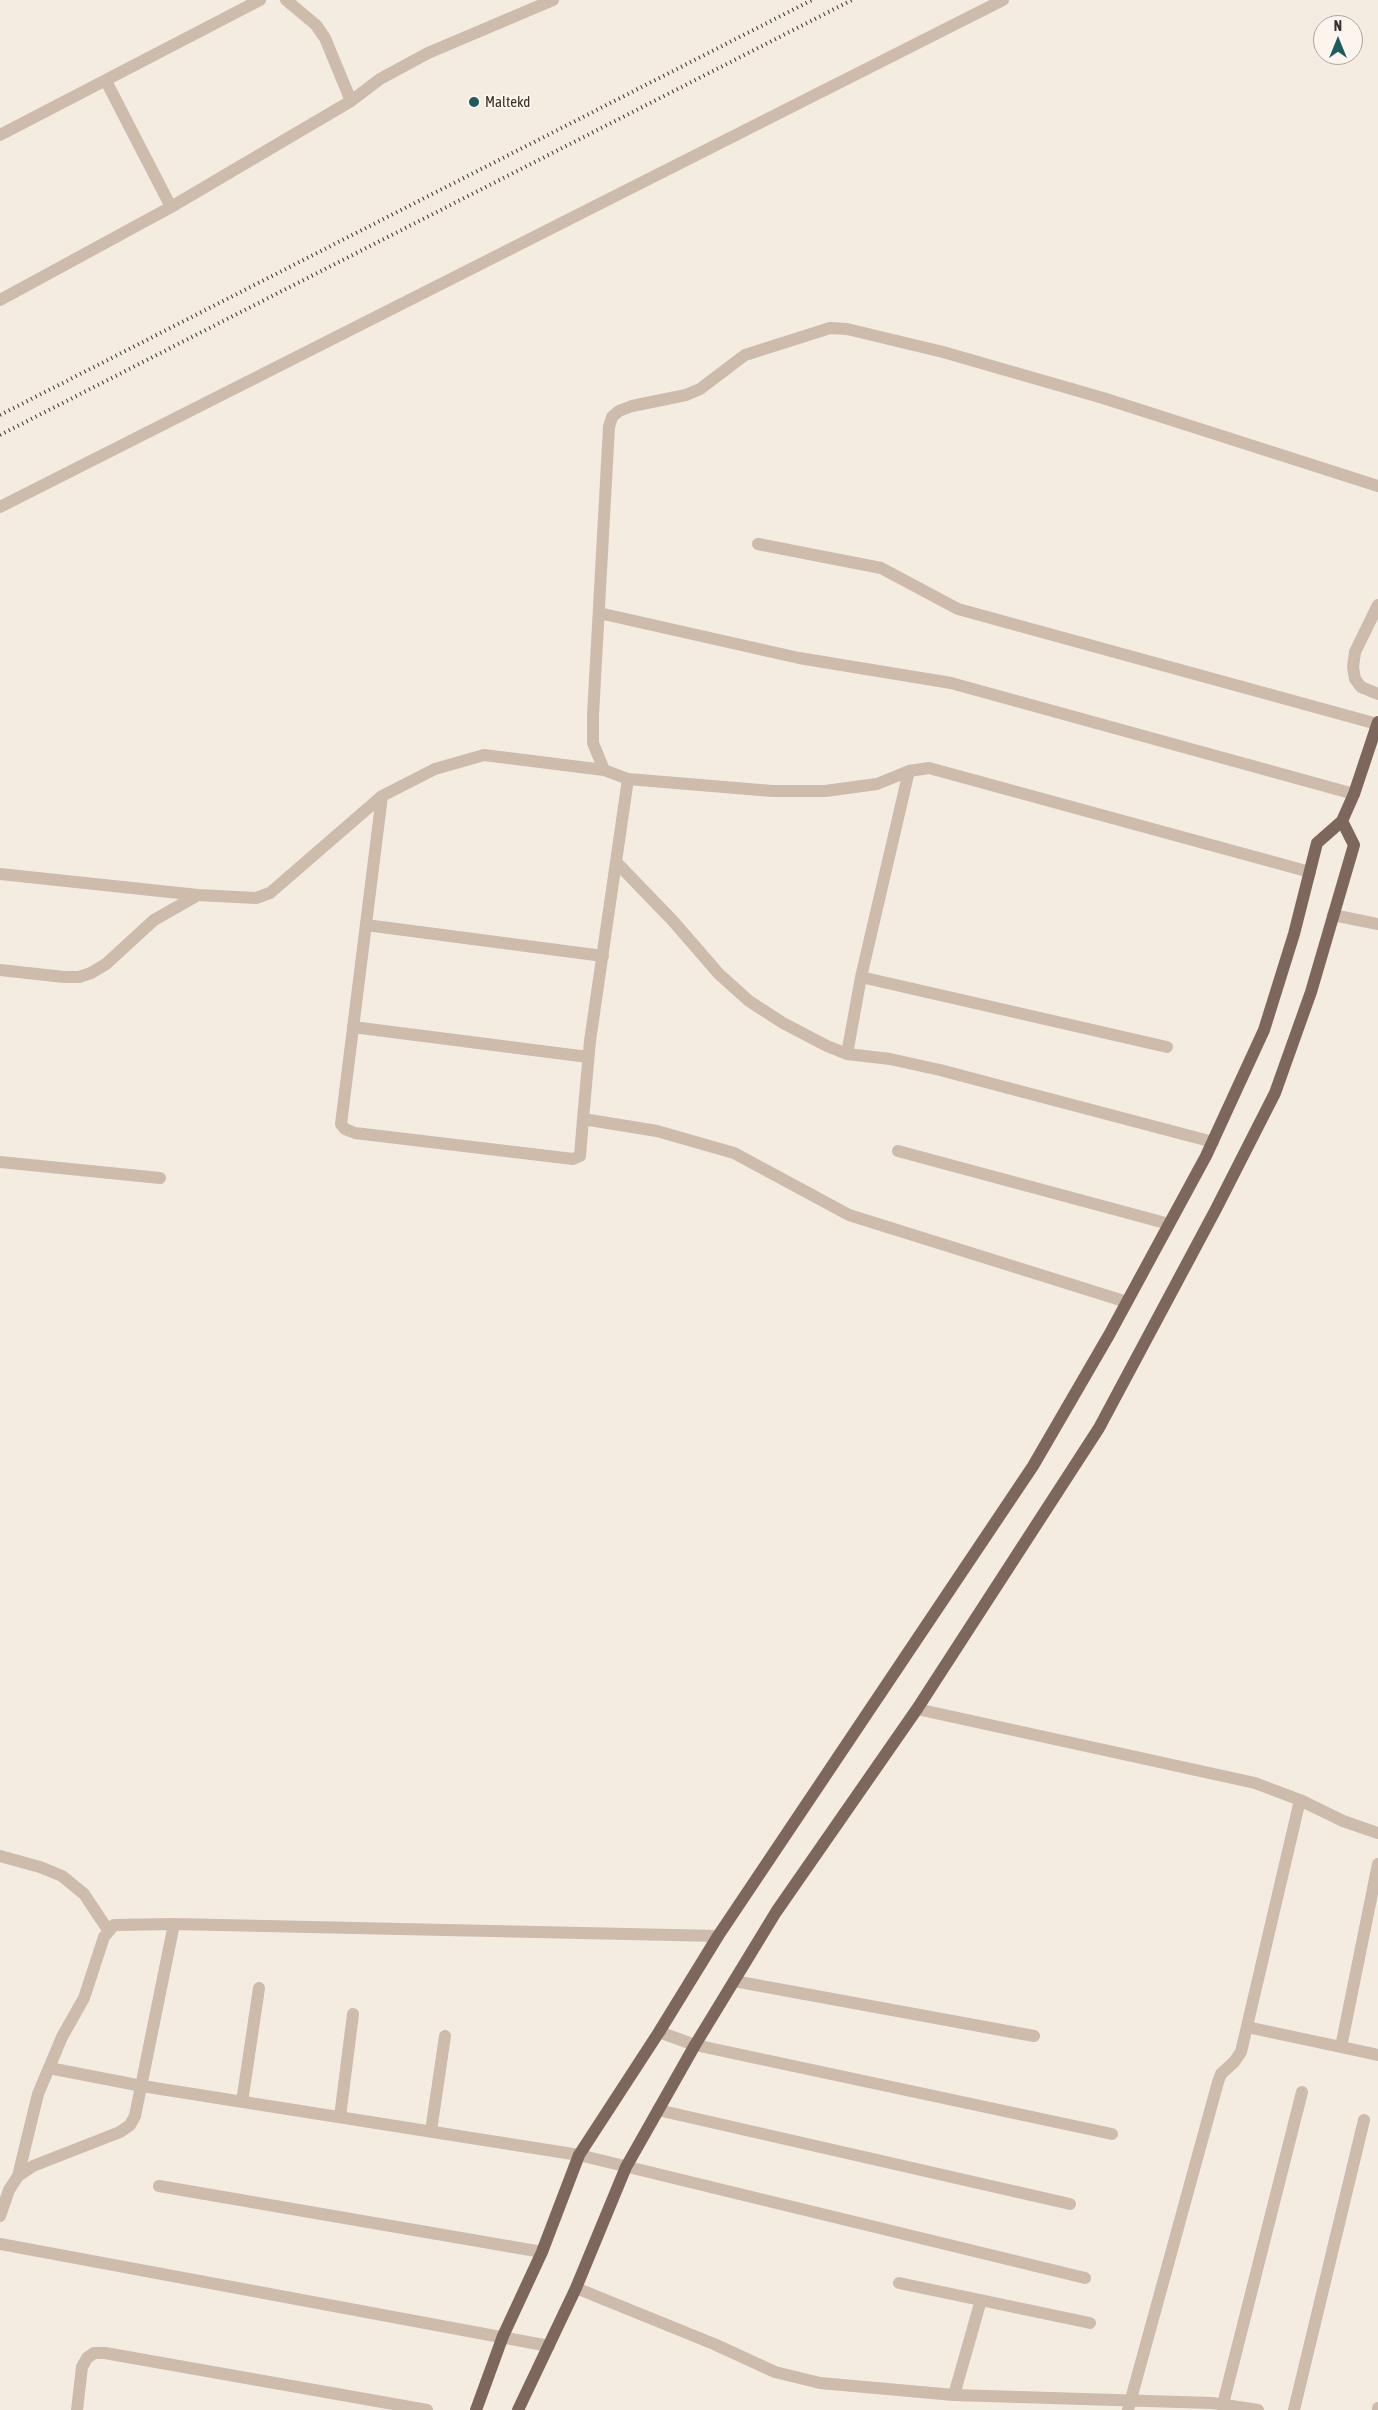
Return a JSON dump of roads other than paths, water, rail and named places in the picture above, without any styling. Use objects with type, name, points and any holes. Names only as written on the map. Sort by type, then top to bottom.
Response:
[{"type":"main road","points":[[476,2410],[503,2336],[542,2252],[579,2154],[659,2032],[718,1936],[1033,1466],[1127,1302],[1213,1142],[1264,1030],[1294,934],[1317,843],[1342,821],[1354,794],[1378,723]]},
{"type":"main road","points":[[518,2410],[576,2288],[626,2167],[695,2045],[776,1912],[917,1709],[1099,1428],[1216,1209],[1275,1093],[1311,992],[1354,845],[1342,821]]},
{"type":"street","points":[[0,135],[260,0]]},
{"type":"street","points":[[286,0],[316,25],[325,38],[351,101]]},
{"type":"street","points":[[0,300],[171,207],[351,101],[380,79],[428,53],[553,0]]},
{"type":"street","points":[[0,507],[1003,0]]},
{"type":"street","points":[[106,81],[171,207]]},
{"type":"street","points":[[604,770],[593,743],[609,427],[612,417],[618,411],[632,406],[686,395],[700,389],[745,355],[830,328],[847,329],[943,352],[1103,398],[1378,486]]},
{"type":"street","points":[[758,544],[881,568],[958,609],[1378,723]]},
{"type":"street","points":[[1378,605],[1355,652],[1353,667],[1354,678],[1361,686],[1378,694]]},
{"type":"street","points":[[599,613],[799,658],[951,683],[1354,794]]},
{"type":"street","points":[[0,874],[198,895],[256,898],[270,893],[382,796],[435,769],[484,755],[604,770],[628,779],[772,790],[825,790],[877,784],[909,771],[929,768],[1310,872]]},
{"type":"street","points":[[847,1054],[862,977],[909,771]]},
{"type":"street","points":[[382,796],[340,1118],[341,1124],[345,1129],[355,1133],[573,1159],[580,1156],[588,1057],[628,779]]},
{"type":"street","points":[[617,863],[673,921],[719,974],[749,1001],[784,1023],[847,1054],[890,1059],[940,1070],[1213,1142]]},
{"type":"street","points":[[0,970],[64,977],[79,977],[91,973],[106,964],[154,920],[198,895]]},
{"type":"street","points":[[1333,915],[1378,924]]},
{"type":"street","points":[[366,925],[603,956]]},
{"type":"street","points":[[862,977],[1167,1047]]},
{"type":"street","points":[[353,1027],[588,1057]]},
{"type":"street","points":[[583,1119],[657,1131],[734,1152],[849,1215],[1127,1302]]},
{"type":"street","points":[[898,1151],[1169,1224]]},
{"type":"street","points":[[0,1162],[160,1178]]},
{"type":"street","points":[[917,1709],[1255,1784],[1300,1800],[1343,1821],[1378,1833]]},
{"type":"street","points":[[1129,2405],[1218,2082],[1221,2074],[1234,2062],[1240,2052],[1300,1800]]},
{"type":"street","points":[[0,1856],[40,1867],[62,1876],[84,1894],[108,1930]]},
{"type":"street","points":[[1341,2047],[1378,1864]]},
{"type":"street","points":[[0,2216],[9,2190],[18,2176],[38,2094],[62,2037],[84,1998],[108,1930],[114,1925],[127,1923],[718,1936]]},
{"type":"street","points":[[18,2176],[33,2166],[120,2132],[130,2125],[135,2116],[142,2086],[174,1924]]},
{"type":"street","points":[[734,1981],[1034,2036]]},
{"type":"street","points":[[242,2102],[259,1988]]},
{"type":"street","points":[[340,2117],[353,2014]]},
{"type":"street","points":[[1247,2027],[1378,2055]]},
{"type":"street","points":[[659,2032],[695,2045],[1112,2134]]},
{"type":"street","points":[[431,2131],[445,2036]]},
{"type":"street","points":[[49,2068],[142,2086],[579,2154],[1084,2278]]},
{"type":"street","points":[[1215,2406],[1302,2092]]},
{"type":"street","points":[[658,2110],[1070,2204]]},
{"type":"street","points":[[1294,2410],[1364,2120]]},
{"type":"street","points":[[159,2186],[542,2252]]},
{"type":"street","points":[[0,2244],[549,2346]]},
{"type":"street","points":[[899,2283],[1090,2323]]},
{"type":"street","points":[[576,2288],[714,2344],[775,2372],[820,2383],[954,2395],[1129,2405],[1215,2406],[1258,2410]]},
{"type":"street","points":[[954,2395],[981,2300]]},
{"type":"street","points":[[77,2410],[82,2367],[87,2358],[94,2354],[115,2355],[427,2410]]},
{"type":"railway","points":[[0,415],[812,0]]},
{"type":"railway","points":[[0,435],[852,0]]},
{"type":"place","name":"Maltekd","points":[[474,102]]}]
